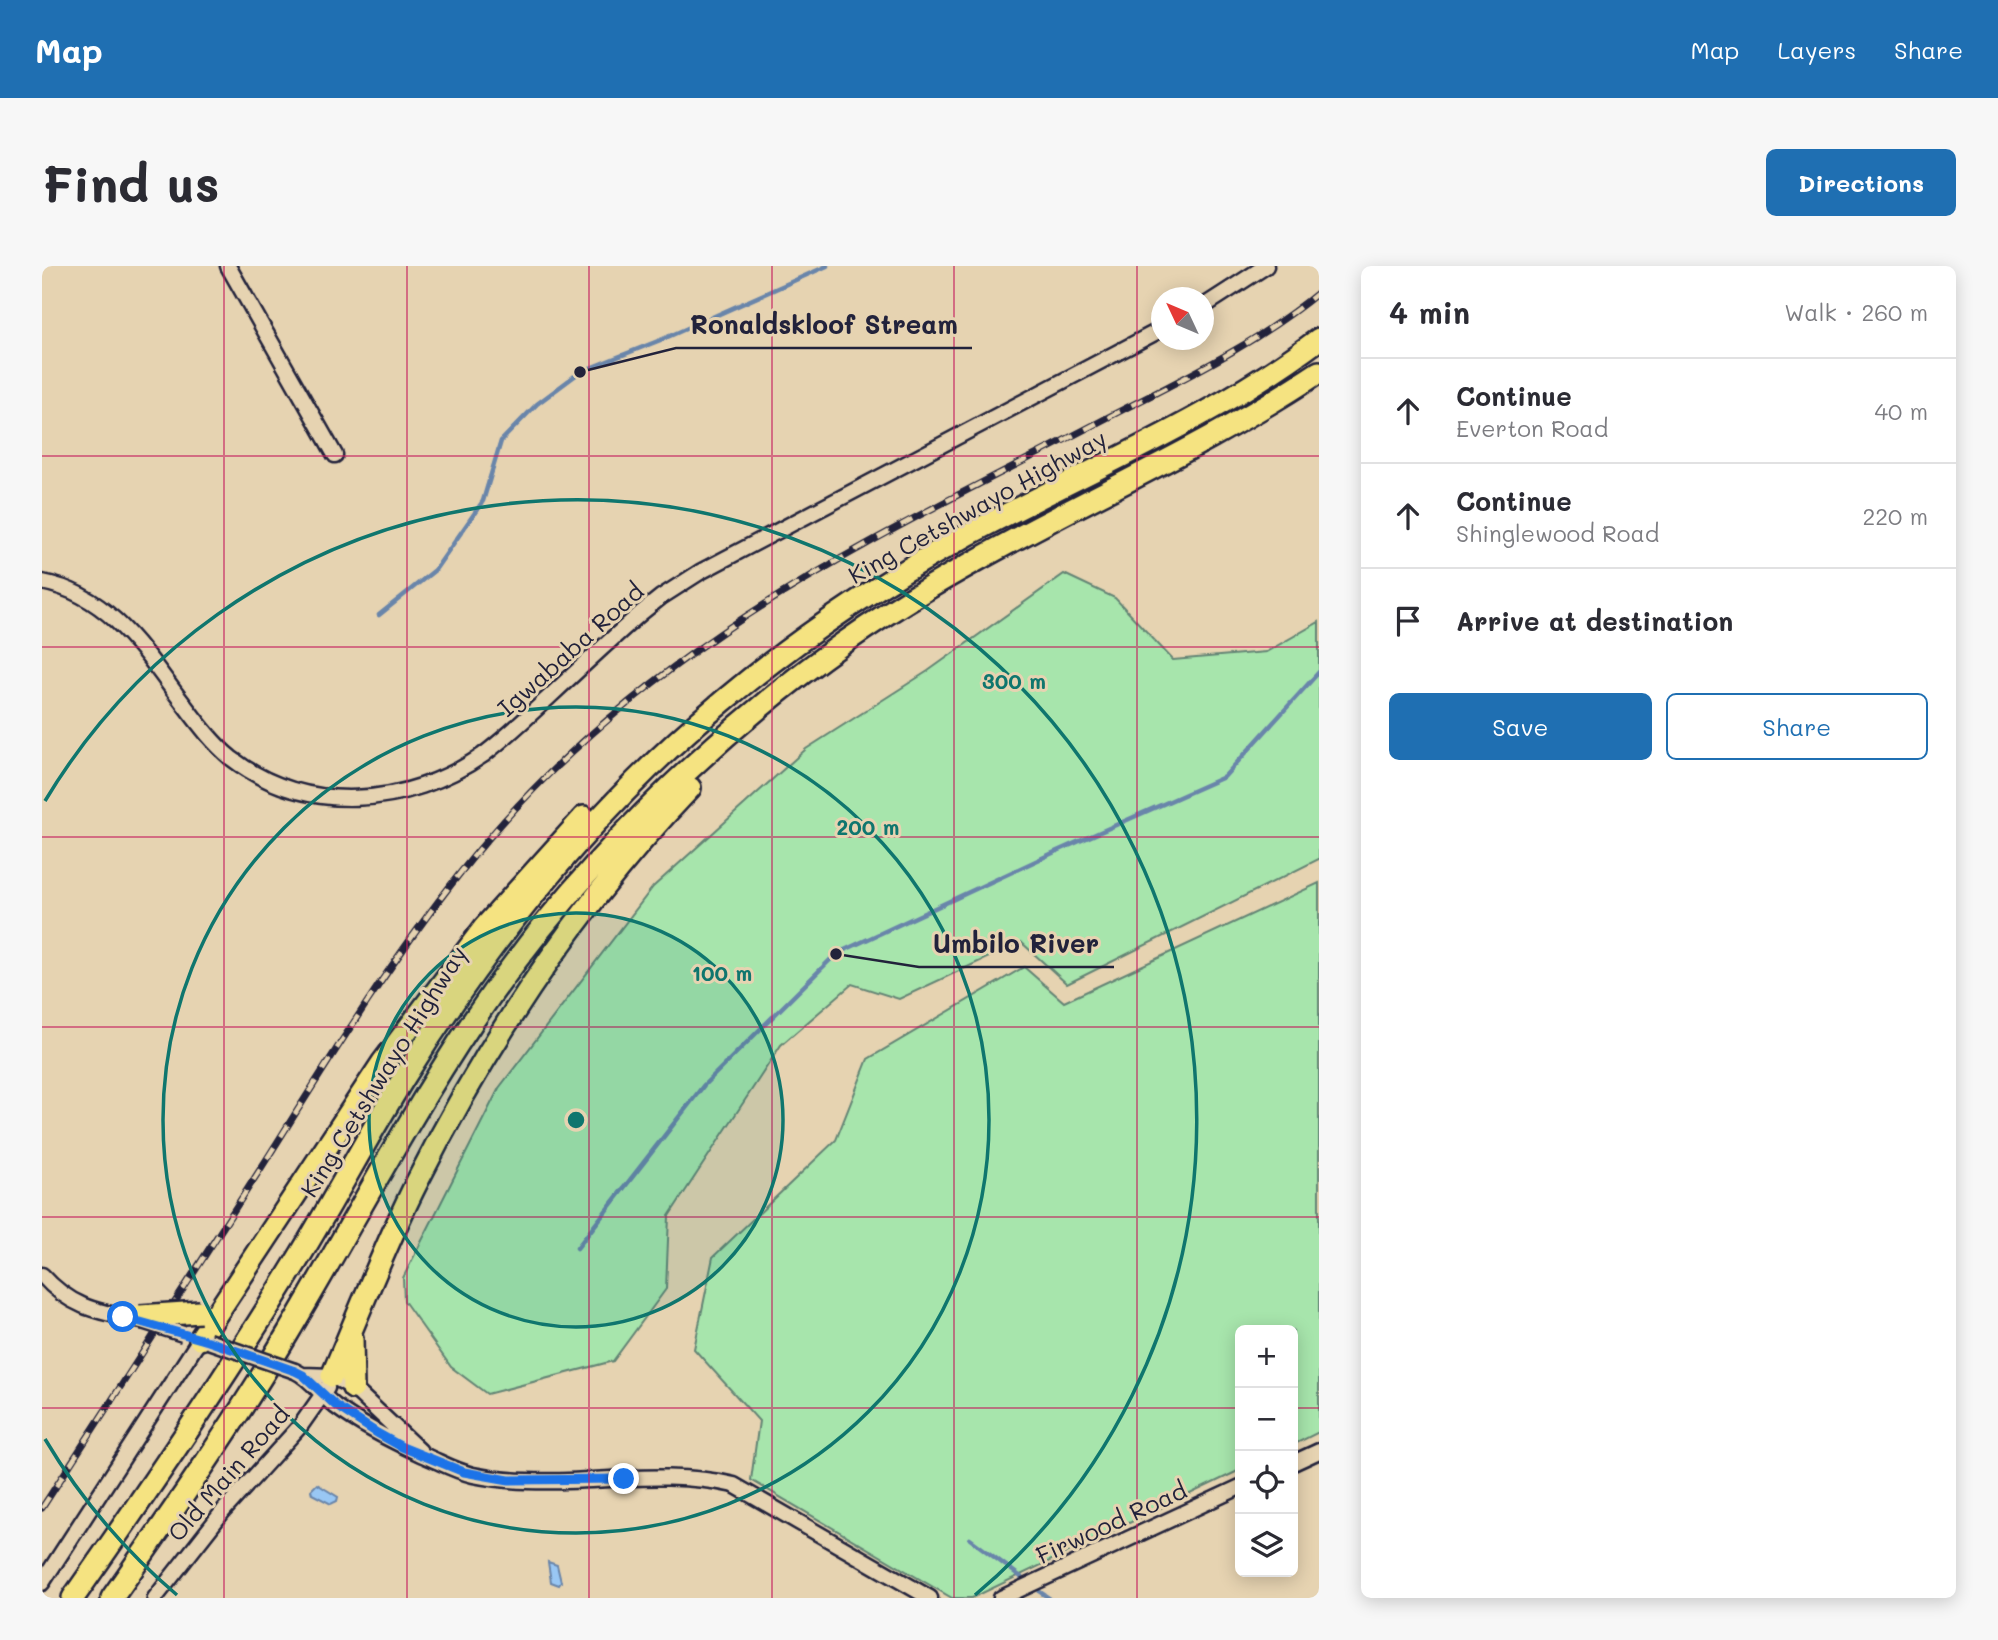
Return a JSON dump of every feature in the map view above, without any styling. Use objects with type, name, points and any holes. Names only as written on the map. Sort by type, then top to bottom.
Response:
[{"type":"highway","name":"King Cetshwayo Highway","points":[[73,1598],[218,1389],[294,1266],[404,1077],[473,973],[522,910],[597,822],[719,705],[811,632],[879,587],[961,539],[1226,401],[1319,339]]},
{"type":"highway","name":"King Cetshwayo Highway","points":[[112,1598],[238,1415],[435,1081],[508,972],[570,895],[627,831],[684,774],[760,707],[854,636],[935,584],[1240,422],[1319,372]]},
{"type":"highway","points":[[204,1340],[226,1301],[383,1062],[484,928],[581,820],[635,766],[701,715],[719,705]]},
{"type":"highway","points":[[332,1376],[417,1181],[474,1076],[528,990],[611,877],[668,810],[741,734],[760,707]]},
{"type":"highway","points":[[135,1318],[200,1312],[226,1301]]},
{"type":"highway","points":[[352,1329],[353,1388]]},
{"type":"street","points":[[228,266],[335,455]]},
{"type":"street","points":[[1214,299],[1266,266]]},
{"type":"street","name":"Igwababa Road","points":[[42,582],[80,594],[104,608],[139,643],[210,736],[230,757],[253,773],[278,786],[319,797],[363,799],[386,796],[430,783],[484,754],[631,622],[661,597],[700,572],[1151,334]]},
{"type":"street","points":[[42,1275],[71,1301],[92,1311],[135,1318],[299,1373],[332,1376],[353,1388],[423,1455]]},
{"type":"street","points":[[42,1583],[204,1340]]},
{"type":"street","points":[[299,1373],[323,1396],[377,1433],[402,1447],[464,1472],[509,1480],[673,1477],[707,1479],[734,1485],[930,1598]]},
{"type":"street","name":"Old Main Road","points":[[155,1598],[224,1510],[300,1425],[323,1396],[332,1376]]},
{"type":"street","points":[[1298,1461],[1319,1451]]},
{"type":"street","name":"Firwood Road","points":[[1001,1598],[1235,1489]]},
{"type":"green space","points":[[1064,574],[1115,598],[1173,660],[1266,652],[1319,622],[1319,859],[1067,984],[1021,942],[899,999],[852,984],[781,1045],[669,1216],[666,1289],[613,1361],[487,1394],[451,1367],[404,1301],[403,1278],[499,1088],[653,887],[806,749],[928,671]]},
{"type":"green space","points":[[1319,883],[1319,1432],[1298,1442],[1298,1325],[1235,1325],[1235,1472],[972,1598],[952,1598],[751,1480],[759,1421],[694,1349],[713,1257],[836,1140],[868,1059],[1024,967],[1064,1002]]},
{"type":"water","points":[[317,1484],[338,1497],[337,1501],[331,1504],[312,1494],[311,1490]]},
{"type":"water","points":[[548,1562],[557,1565],[561,1582],[559,1585],[551,1582]]},
{"type":"waterway","points":[[379,615],[435,570],[483,501],[501,441],[537,404],[580,372],[663,339],[827,266]]},
{"type":"waterway","points":[[577,1248],[704,1085],[836,954],[1224,777],[1319,672]]},
{"type":"waterway","points":[[970,1539],[1021,1577]]},
{"type":"waterway","points":[[1040,1592],[1049,1598]]},
{"type":"railway","points":[[42,1508],[383,979],[461,872],[518,805],[550,773],[650,685],[767,603],[908,521],[1214,362],[1268,329],[1319,292]]},
{"type":"place","name":"Ronaldskloof Stream","points":[[580,372]]},
{"type":"place","name":"Umbilo River","points":[[836,954]]},
{"type":"route","points":[[123,1317],[208,1341],[295,1371],[303,1375],[336,1406],[377,1433],[402,1447],[472,1475],[509,1480],[624,1479]]}]
